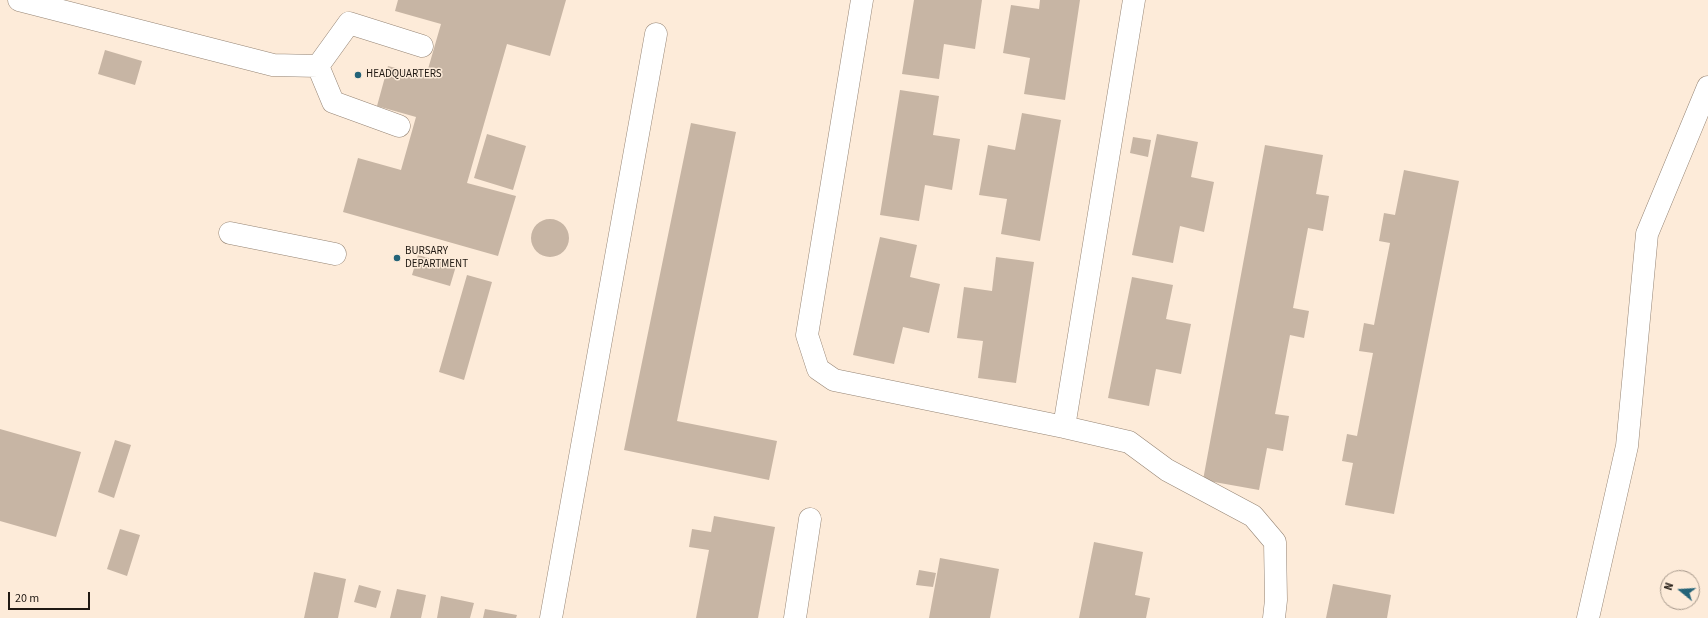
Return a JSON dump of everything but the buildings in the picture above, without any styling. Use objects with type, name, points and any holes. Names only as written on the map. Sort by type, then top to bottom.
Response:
[{"type":"street","points":[[20,0],[272,65],[318,66]]},
{"type":"street","points":[[862,0],[807,335],[818,369],[834,380],[1064,427],[1129,442],[1167,470],[1252,516],[1275,542],[1276,600],[1274,618]]},
{"type":"street","points":[[1064,427],[1134,0]]},
{"type":"street","points":[[318,66],[348,23],[422,46]]},
{"type":"street","points":[[551,618],[656,34]]},
{"type":"street","points":[[318,66],[333,102],[399,126]]},
{"type":"street","points":[[1588,618],[1627,446],[1647,234],[1708,87]]},
{"type":"street","points":[[230,233],[335,254]]},
{"type":"street","points":[[795,618],[810,519]]},
{"type":"place","name":"HEADQUARTERS","points":[[358,75]]},
{"type":"place","name":"BURSARY DEPARTMENT","points":[[397,258]]}]
